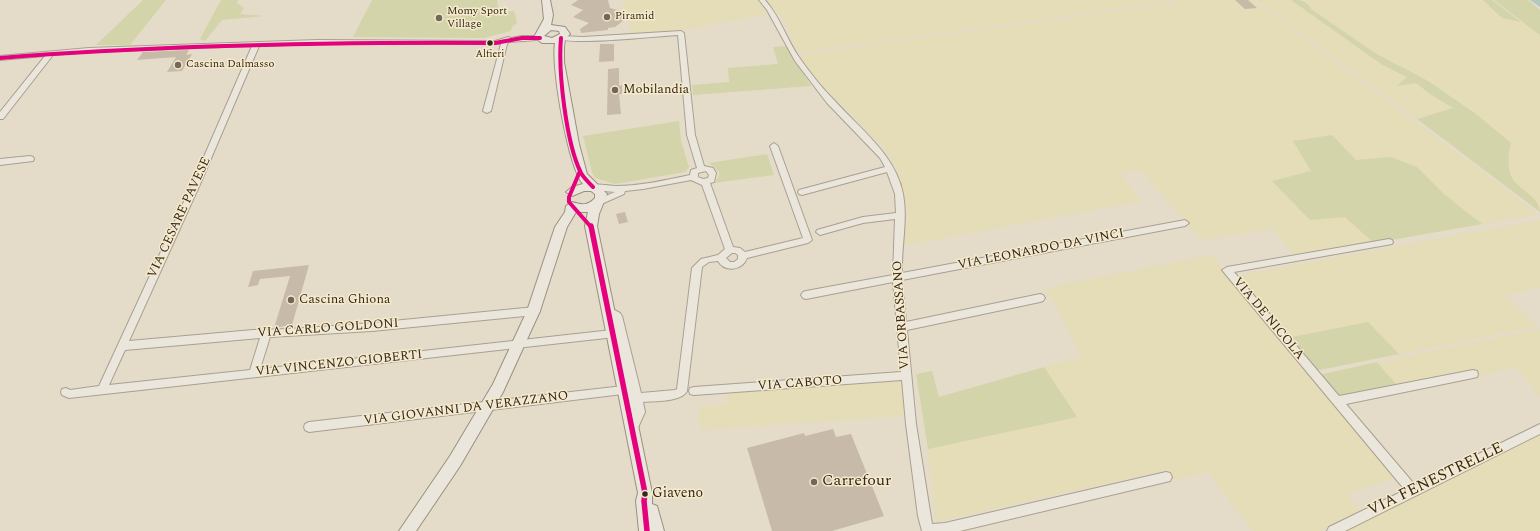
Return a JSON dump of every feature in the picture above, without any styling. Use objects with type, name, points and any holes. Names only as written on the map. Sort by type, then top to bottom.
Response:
[{"type":"main road","points":[[542,35],[547,26],[549,17],[546,0]]},
{"type":"main road","points":[[549,17],[562,33]]},
{"type":"main road","points":[[542,35],[550,27],[562,33]]},
{"type":"main road","points":[[542,35],[553,41],[562,33]]},
{"type":"main road","points":[[559,66],[558,47],[562,33]]},
{"type":"main road","points":[[542,35],[552,46],[559,66],[580,172],[601,194],[601,199],[593,214],[591,226],[631,430],[645,493],[644,501],[647,531]]},
{"type":"main road","points":[[580,172],[568,199],[591,226]]},
{"type":"main road","points":[[572,192],[584,186],[593,187]]},
{"type":"main road","points":[[574,207],[587,208],[597,204]]},
{"type":"main road","points":[[407,531],[459,455],[488,406],[521,344],[542,292],[561,226],[574,207]]},
{"type":"main road","points":[[645,493],[650,500],[656,531]]},
{"type":"street","name":"VIA ORBASSANO","points":[[762,0],[770,9],[797,60],[830,101],[883,157],[899,194],[900,215],[897,277],[911,424],[924,516],[928,530],[944,529],[1166,477]]},
{"type":"street","points":[[562,33],[583,39]]},
{"type":"street","points":[[559,66],[564,46],[583,39],[681,33],[691,135],[701,169]]},
{"type":"street","points":[[480,42],[512,34],[542,35]]},
{"type":"street","points":[[505,42],[523,34]]},
{"type":"street","points":[[0,58],[89,50],[317,42],[505,42],[542,35]]},
{"type":"street","points":[[488,111],[505,42]]},
{"type":"street","name":"VIA CESARE PAVESE","points":[[102,390],[197,182],[256,44]]},
{"type":"street","points":[[0,117],[51,53]]},
{"type":"street","points":[[743,256],[808,240],[774,146]]},
{"type":"street","points":[[0,162],[30,159]]},
{"type":"street","points":[[597,204],[608,197],[630,189],[693,177],[698,181],[706,182],[711,180],[713,174],[708,169],[701,169],[694,172],[693,177]]},
{"type":"street","points":[[802,192],[889,169]]},
{"type":"street","points":[[706,182],[730,250]]},
{"type":"street","points":[[593,187],[607,189],[630,189]]},
{"type":"street","points":[[820,232],[863,220],[900,215]]},
{"type":"street","name":"VIA LEONARDO DA VINCI","points":[[806,295],[1185,223]]},
{"type":"street","name":"VIA DE NICOLA","points":[[1390,242],[1228,270],[1413,491]]},
{"type":"street","points":[[721,258],[723,253],[730,250],[737,250],[743,256]]},
{"type":"street","points":[[721,258],[724,263],[732,266],[741,263],[743,256]]},
{"type":"street","points":[[637,398],[677,394],[682,391],[697,268],[702,261],[710,258],[721,258]]},
{"type":"street","points":[[902,327],[1040,298]]},
{"type":"street","points":[[607,310],[617,316],[620,324],[640,412],[631,430]]},
{"type":"street","name":"VIA CARLO GOLDONI","points":[[121,346],[253,334],[266,335],[372,327],[535,311]]},
{"type":"street","name":"VIA VINCENZO GIOBERTI","points":[[66,392],[69,394],[612,334]]},
{"type":"street","points":[[254,373],[266,335]]},
{"type":"street","points":[[1337,401],[1473,374]]},
{"type":"street","name":"VIA CABOTO","points":[[694,391],[906,376]]},
{"type":"street","name":"VIA GIOVANNI DA VERAZZANO","points":[[309,427],[623,390]]},
{"type":"street","name":"VIA FENESTRELLE","points":[[1333,531],[1540,428]]},
{"type":"shaded area","points":[[623,0],[760,0],[769,14],[689,29],[632,34]]},
{"type":"shaded area","points":[[766,0],[1253,0],[1536,212],[1535,215],[1296,257],[1272,229],[1202,240],[1140,170],[1120,173],[1142,201],[903,246],[908,218],[899,175],[885,149],[826,89],[800,57],[804,54],[1177,3],[1175,1],[802,52],[796,50],[786,23]]},
{"type":"shaded area","points":[[1256,0],[1291,0],[1381,64],[1407,77],[1398,85],[1416,83],[1430,94],[1453,108],[1417,119]]},
{"type":"shaded area","points":[[1305,0],[1483,0],[1502,18],[1523,21],[1540,35],[1540,209],[1512,178],[1507,156],[1476,114],[1428,81],[1375,53],[1311,9],[1308,2]]},
{"type":"shaded area","points":[[1540,220],[1540,288],[1504,295],[1537,326],[1399,354],[1368,322],[1287,338],[1236,276]]},
{"type":"shaded area","points":[[1212,255],[1246,299],[1395,478],[1346,494],[1361,513],[1321,531],[1252,531],[1208,472],[1169,481],[1161,471],[936,522],[928,449],[1076,417],[1044,367],[1082,357],[1046,288]]},
{"type":"shaded area","points":[[1540,329],[1540,397],[1515,367],[1478,377],[1471,371],[1402,385],[1396,384],[1377,362]]},
{"type":"shaded area","points":[[902,379],[908,416],[700,430],[699,407],[727,405],[726,393]]},
{"type":"shaded area","points":[[1540,433],[1540,531],[1345,531],[1395,506]]},
{"type":"green space","points":[[143,0],[166,0],[130,45],[96,45]]},
{"type":"green space","points":[[221,0],[238,0],[237,3],[244,8],[240,14],[265,16],[222,20],[205,41],[200,39]]},
{"type":"green space","name":"Momy Sport Village","points":[[372,0],[497,0],[499,13],[514,11],[517,23],[512,27],[511,31],[484,38],[353,37]]},
{"type":"green space","points":[[1291,0],[1301,0],[1305,2],[1311,9],[1375,53],[1428,81],[1476,114],[1511,143],[1508,160],[1512,178],[1533,198],[1539,207],[1540,212],[1417,119],[1453,108],[1430,94],[1416,83],[1397,86],[1407,77],[1381,64]]},
{"type":"green space","points":[[1483,0],[1492,0],[1521,22],[1502,18]]},
{"type":"green space","points":[[1494,0],[1528,0],[1540,10],[1540,35]]},
{"type":"green space","points":[[786,46],[811,86],[693,95],[692,85],[729,82],[728,68],[778,64],[773,47]]},
{"type":"green space","points":[[679,121],[681,141],[689,167],[685,172],[615,184],[595,178],[592,172],[583,136]]},
{"type":"green space","points":[[1332,135],[1356,160],[1391,157],[1417,167],[1445,195],[1482,224],[1374,243],[1345,217],[1310,220],[1272,181],[1311,171],[1293,141]]},
{"type":"green space","points":[[767,154],[774,175],[714,183],[719,177],[719,172],[709,163]]},
{"type":"green space","points":[[1368,322],[1399,354],[1315,371],[1287,338]]},
{"type":"green space","points":[[1377,362],[1396,384],[1382,389],[1339,398],[1319,375]]},
{"type":"green space","points":[[1044,367],[1077,417],[928,449],[916,374],[932,371],[939,397]]},
{"type":"building","name":"Piramid","points":[[578,0],[608,0],[610,8],[621,11],[624,20],[615,27],[608,28],[608,30],[581,33],[580,29],[589,23],[573,17],[583,10],[571,5]]},
{"type":"building","points":[[1235,0],[1248,0],[1257,8],[1245,9]]},
{"type":"building","points":[[600,44],[614,44],[614,61],[599,62]]},
{"type":"building","name":"Cascina Dalmasso","points":[[189,50],[186,55],[192,54],[182,71],[167,72],[176,57],[137,60],[143,52]]},
{"type":"building","name":"Mobilandia","points":[[619,68],[619,86],[622,85],[622,94],[619,94],[621,114],[607,115],[608,69]]},
{"type":"building","points":[[625,212],[628,222],[619,224],[616,214]]},
{"type":"building","name":"Cascina Ghiona","points":[[309,265],[292,325],[274,328],[290,276],[260,279],[258,285],[248,287],[253,271]]},
{"type":"building","name":"Carrefour","points":[[833,429],[836,437],[851,434],[884,516],[832,531],[772,531],[747,448],[804,433],[805,436]]},
{"type":"waterway","points":[[1535,0],[1540,4]]},
{"type":"transit line","points":[[0,58],[186,46],[309,43],[495,43],[522,38],[540,38]]},
{"type":"transit line","points":[[561,38],[560,66],[562,85],[573,145],[581,173],[593,187]]},
{"type":"transit line","points":[[580,171],[569,197],[569,202],[591,226],[645,493],[644,501],[647,531]]},
{"type":"place","name":"Piramid","points":[[607,17]]},
{"type":"place","name":"Momy Sport Village","points":[[439,18]]},
{"type":"place","name":"Alfieri","points":[[490,43]]},
{"type":"place","name":"Cascina Dalmasso","points":[[178,65]]},
{"type":"place","name":"Mobilandia","points":[[615,90]]},
{"type":"place","name":"Cascina Ghiona","points":[[291,300]]},
{"type":"place","name":"Carrefour","points":[[814,482]]},
{"type":"place","name":"Giaveno","points":[[645,494]]}]
